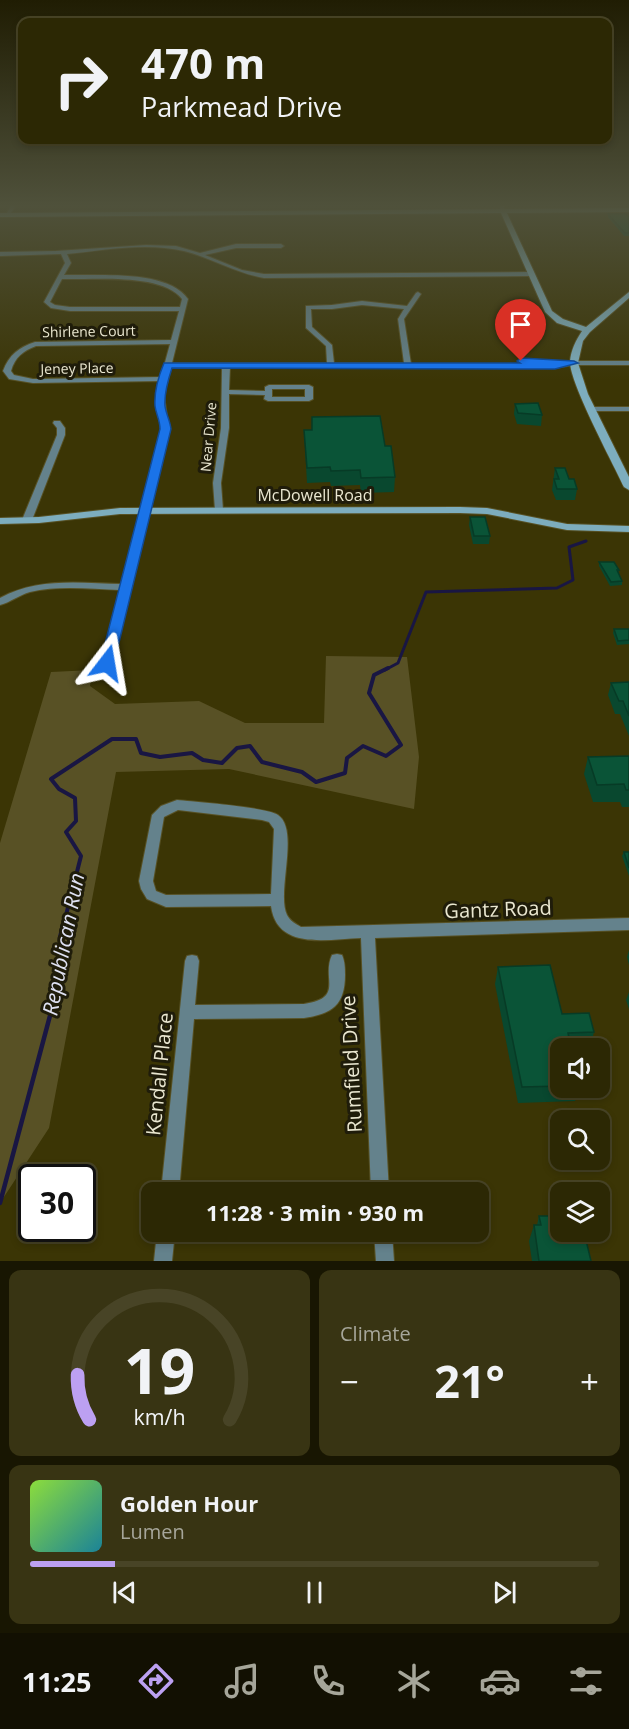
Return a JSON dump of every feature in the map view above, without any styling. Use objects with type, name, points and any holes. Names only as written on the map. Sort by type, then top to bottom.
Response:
[{"type":"main road","points":[[526,263],[552,316],[564,323],[587,330]]},
{"type":"main road","points":[[629,294],[587,330],[579,341],[574,363],[591,409],[629,487]]},
{"type":"main road","name":"McDowell Road","points":[[0,521],[103,512],[146,511],[475,510],[567,527],[629,529]]},
{"type":"street","points":[[68,263],[47,302],[53,307],[182,309]]},
{"type":"street","points":[[218,263],[232,270],[264,276],[531,274]]},
{"type":"street","points":[[60,278],[130,277],[153,280],[182,294],[185,299],[160,396],[165,429],[107,663]]},
{"type":"street","points":[[408,365],[401,322],[418,294]]},
{"type":"street","points":[[331,365],[329,345],[309,328],[308,307],[363,303],[408,308]]},
{"type":"street","name":"Shirlene Court","points":[[11,361],[22,348],[42,343],[174,342]]},
{"type":"street","name":"Jeney Place","points":[[11,361],[7,368],[8,375],[17,379],[163,379]]},
{"type":"street","points":[[168,365],[496,364],[555,366],[574,363],[629,363]]},
{"type":"street","name":"Near Drive","points":[[219,510],[218,483],[225,428],[226,365]]},
{"type":"street","points":[[269,387],[309,387],[309,399],[268,399],[269,393],[269,387]]},
{"type":"street","points":[[225,392],[269,393]]},
{"type":"street","points":[[591,409],[629,408]]},
{"type":"street","points":[[27,520],[61,435],[62,428],[57,423]]},
{"type":"street","points":[[0,602],[17,592],[40,587],[125,587]]},
{"type":"street","points":[[177,806],[262,815],[274,819],[281,828],[278,900],[166,901],[154,898],[147,891],[146,881],[158,815],[166,809],[177,806]]},
{"type":"street","name":"Gantz Road","points":[[278,900],[279,914],[287,927],[297,933],[368,933],[629,924]]},
{"type":"street","name":"Rumfield Drive","points":[[368,933],[380,1182]]},
{"type":"street","points":[[188,1012],[304,1011],[322,1008],[332,1000],[338,988],[337,960]]},
{"type":"street","name":"Kendall Place","points":[[171,1182],[192,961]]},
{"type":"street","points":[[163,1261],[165,1242]]},
{"type":"street","points":[[384,1242],[385,1261]]},
{"type":"shaded area","points":[[326,656],[407,657],[419,757],[414,809],[229,769],[116,772],[49,1128],[25,1164],[18,1164],[18,1175],[0,1203],[0,843],[51,672],[92,670],[90,686],[115,704],[199,701],[245,723],[324,723]]},
{"type":"building","points":[[538,403],[542,415],[518,413],[515,404]]},
{"type":"building","points":[[380,416],[385,446],[391,446],[395,477],[361,478],[360,470],[331,471],[330,467],[307,468],[304,430],[312,430],[312,417]]},
{"type":"building","points":[[555,468],[565,468],[569,479],[574,479],[577,489],[557,489],[554,479],[559,479]]},
{"type":"building","points":[[470,517],[485,517],[490,536],[474,536]]},
{"type":"building","points":[[599,562],[614,562],[622,581],[611,582]]},
{"type":"building","points":[[614,629],[629,629],[629,640],[618,641]]},
{"type":"building","points":[[629,682],[629,716],[623,701],[619,701],[611,683]]},
{"type":"building","points":[[629,756],[629,790],[626,790],[624,784],[597,785],[588,757]]},
{"type":"building","points":[[624,852],[629,852],[629,868]]},
{"type":"building","points":[[550,965],[562,1014],[589,1013],[594,1032],[568,1033],[569,1038],[550,1038],[550,1086],[522,1087],[498,967]]},
{"type":"building","points":[[539,1216],[550,1216],[550,1242],[586,1242],[591,1261],[539,1261],[534,1225],[541,1225]]},
{"type":"waterway","name":"Republican Run","points":[[385,670],[398,663],[426,592],[557,588],[573,580],[569,547],[586,541]]},
{"type":"waterway","name":"Republican Run","points":[[63,927],[81,856],[66,832],[76,821],[75,798],[59,789],[51,779],[112,739],[136,739],[141,753],[160,757],[192,753],[203,760],[222,763],[237,748],[250,746],[262,762],[302,772],[316,782],[345,773],[347,758],[363,746],[386,756],[401,745],[369,693],[374,675],[388,668]]},
{"type":"waterway","name":"Republican Run","points":[[0,1203],[63,967],[60,938],[63,925]]},
{"type":"route","points":[[107,663],[165,429],[160,396],[168,365],[496,364],[555,366],[574,363],[521,361]]}]
